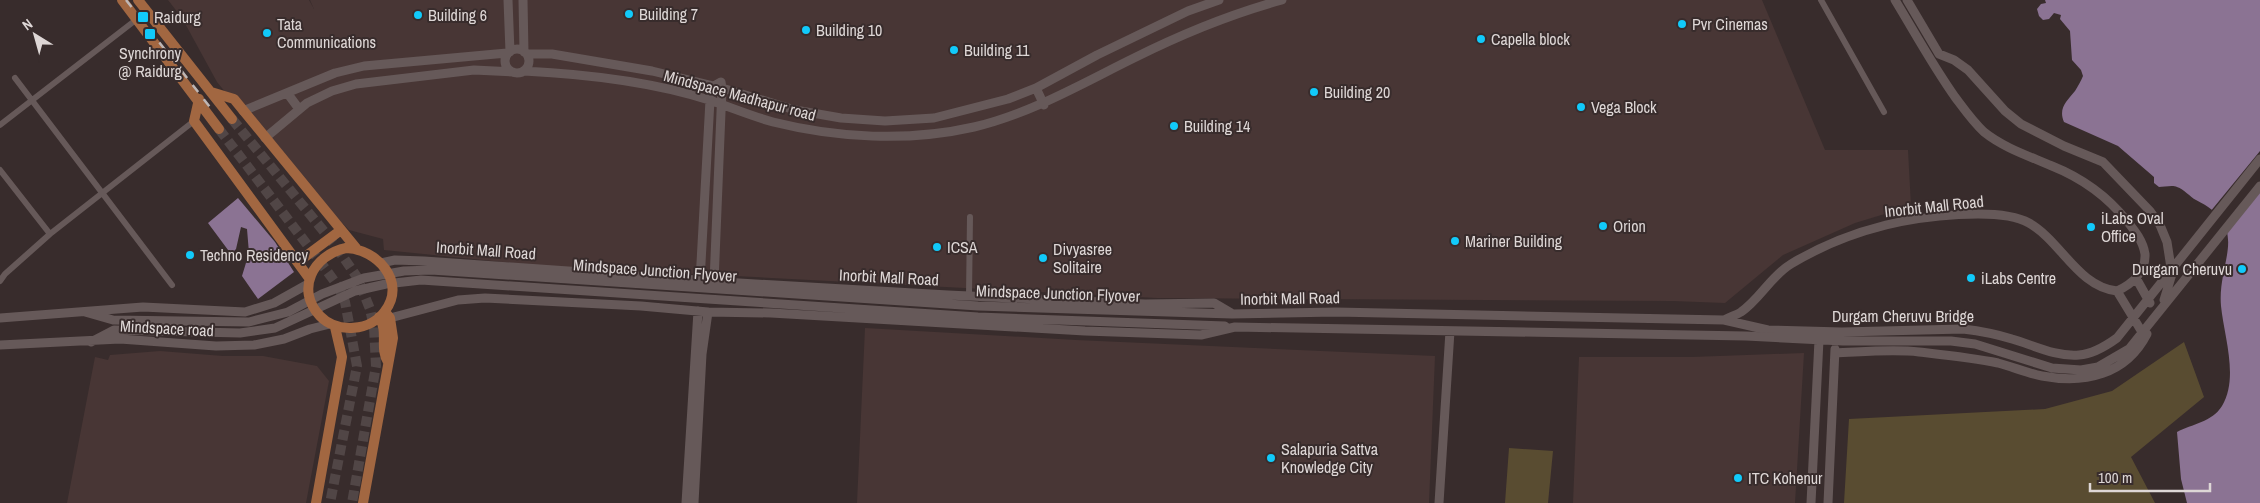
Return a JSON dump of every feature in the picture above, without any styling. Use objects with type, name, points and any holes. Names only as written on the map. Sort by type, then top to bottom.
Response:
[{"type":"main road","points":[[122,0],[199,99],[219,129]]},
{"type":"main road","points":[[138,0],[232,118]]},
{"type":"main road","points":[[508,0],[508,52],[505,64],[513,72]]},
{"type":"main road","points":[[265,138],[308,103],[328,92],[356,84],[474,70],[524,71],[529,63],[526,53],[523,0]]},
{"type":"main road","name":"Mindspace Madhapur road","points":[[526,53],[552,54],[652,70],[795,110],[841,118],[885,121],[934,118],[1008,99],[1036,88],[1097,55],[1188,11],[1219,0]]},
{"type":"main road","name":"Mindspace Madhapur road","points":[[524,71],[571,74],[649,86],[710,100],[720,105],[772,121],[840,135],[914,135],[974,127],[1044,104],[1136,57],[1211,23],[1282,0]]},
{"type":"main road","points":[[1895,0],[1939,74],[1984,132],[2015,151],[2053,166],[2092,186],[2121,213],[2140,237],[2145,258],[2142,269],[2127,287],[2118,291],[2145,337]]},
{"type":"main road","points":[[1835,353],[1917,352],[1998,363],[2041,376],[2066,379],[2102,375],[2126,362],[2145,337],[2170,286],[2172,274],[2167,242],[2160,225],[2114,171],[2103,162],[2064,146],[2021,124],[2004,111],[1968,70],[1954,60],[1939,54],[1907,0]]},
{"type":"main road","points":[[243,111],[288,94],[334,73],[371,64],[508,52],[513,49],[521,49],[526,53]]},
{"type":"main road","points":[[320,79],[328,92]]},
{"type":"main road","points":[[700,280],[710,100],[718,87]]},
{"type":"main road","points":[[714,282],[720,105],[718,87]]},
{"type":"main road","points":[[1036,88],[1044,104]]},
{"type":"main road","points":[[211,92],[234,99],[356,248],[374,256],[381,263],[390,280],[392,293],[385,315],[384,326],[384,356],[388,362],[375,445],[363,503]]},
{"type":"main road","points":[[288,94],[300,109]]},
{"type":"main road","points":[[199,99],[194,121],[298,262],[308,281],[308,291],[314,309],[333,325],[354,328],[366,325],[385,315]]},
{"type":"main road","name":"Durgam Cheruvu Bridge","points":[[1724,320],[1768,330],[1842,332],[1963,329],[2003,336],[2063,354],[2080,355],[2095,352],[2117,338],[2260,159]]},
{"type":"main road","name":"Durgam Cheruvu Bridge","points":[[1792,339],[1836,341],[1951,340],[1975,344],[2052,368],[2065,370],[2098,367],[2129,349],[2260,186]]},
{"type":"main road","name":"Inorbit Mall Road","points":[[381,263],[395,260],[424,261],[714,282],[969,296],[1144,304],[1214,303],[1232,314],[1336,312],[1724,320],[1741,312],[1751,304],[1789,265],[1831,245],[1886,225],[1963,215],[2000,215],[2028,223],[2046,236],[2091,282],[2099,287],[2118,291]]},
{"type":"main road","points":[[298,262],[341,230]]},
{"type":"main road","points":[[308,281],[319,261],[327,254],[341,249],[356,248]]},
{"type":"main road","name":"Mindspace Junction Flyover","points":[[85,312],[113,320],[249,322],[288,312],[322,294],[364,278],[404,271],[432,270],[978,306],[1232,314]]},
{"type":"main road","points":[[562,302],[566,271]]},
{"type":"main road","points":[[2136,278],[2150,303]]},
{"type":"main road","name":"Mindspace Junction Flyover","points":[[91,342],[114,330],[261,332],[275,328],[354,291],[386,284],[421,280],[978,317],[1236,327]]},
{"type":"main road","name":"Mindspace road","points":[[0,318],[143,307],[245,312],[274,303],[308,281]]},
{"type":"main road","points":[[894,320],[897,292]]},
{"type":"main road","name":"Inorbit Mall Road","points":[[385,315],[485,298],[708,312],[1201,335],[1236,327],[1792,339]]},
{"type":"main road","points":[[694,503],[698,311]]},
{"type":"main road","points":[[686,503],[697,382],[708,312]]},
{"type":"main road","points":[[316,503],[342,357],[333,325]]},
{"type":"main road","name":"Mindspace road","points":[[0,345],[91,342],[120,339],[216,346],[254,345],[284,339],[310,329],[333,325]]},
{"type":"main road","points":[[1439,503],[1450,331]]},
{"type":"main road","points":[[1811,503],[1819,340]]},
{"type":"main road","points":[[1828,503],[1836,341]]},
{"type":"street","points":[[1821,0],[1884,112]]},
{"type":"street","points":[[0,125],[137,19]]},
{"type":"street","points":[[15,78],[172,285]]},
{"type":"street","points":[[0,282],[5,274],[50,234],[194,121]]},
{"type":"street","points":[[0,170],[50,234]]},
{"type":"street","points":[[969,296],[970,217]]},
{"type":"shaded area","points":[[168,0],[309,0],[314,9],[310,0],[1762,0],[1825,150],[1908,150],[1911,206],[1855,223],[1783,255],[1725,303],[1673,301],[1157,298],[543,266],[384,250],[383,239],[349,230],[279,158],[217,82],[182,18]]},
{"type":"shaded area","name":"Durgam Cheruvu","points":[[2045,0],[2260,0],[2260,503],[2187,503],[2181,479],[2177,432],[2213,416],[2222,406],[2227,395],[2229,383],[2229,357],[2221,306],[2221,290],[2228,247],[2227,234],[2223,222],[2213,211],[2180,188],[2173,186],[2159,187],[2154,183],[2154,177],[2118,146],[2064,122],[2062,113],[2064,105],[2075,91],[2083,76],[2081,70],[2072,60],[2070,31],[2060,19],[2061,15],[2054,13],[2049,19],[2043,20],[2039,16],[2037,9],[2041,4],[2046,3]]},
{"type":"shaded area","points":[[238,198],[275,242],[294,272],[258,299],[242,276],[249,253],[247,229],[241,227],[236,249],[231,254],[208,223]]},
{"type":"shaded area","name":"Salapuria Sattva Knowledge City","points":[[865,328],[1076,340],[1435,356],[1429,503],[857,503]]},
{"type":"shaded area","points":[[2184,342],[2204,397],[2131,457],[2155,503],[1844,503],[1849,419],[2045,409],[2112,391]]},
{"type":"shaded area","points":[[160,351],[223,356],[263,356],[317,366],[329,381],[306,503],[67,503],[95,357],[108,360],[110,355]]},
{"type":"shaded area","points":[[1804,353],[1795,503],[1573,503],[1579,357],[1692,357]]},
{"type":"shaded area","points":[[1509,448],[1553,451],[1548,503],[1505,503]]},
{"type":"pier","points":[[2260,151],[2260,190],[2225,233],[2221,224],[2210,212]]},
{"type":"tunnel","points":[[232,119],[335,245],[357,277],[370,309],[374,327],[376,366],[352,503]]},
{"type":"tunnel","points":[[219,129],[338,286],[345,302],[357,366],[330,503]]},
{"type":"railway","points":[[126,0],[213,111]]},
{"type":"place","name":"Building 7","points":[[629,14]]},
{"type":"place","name":"Building 6","points":[[418,15]]},
{"type":"place","name":"Raidurg","points":[[143,17]]},
{"type":"place","name":"Pvr Cinemas","points":[[1682,24]]},
{"type":"place","name":"Building 10","points":[[806,30]]},
{"type":"place","name":"Tata Communications","points":[[267,33]]},
{"type":"place","name":"Synchrony @ Raidurg","points":[[150,34]]},
{"type":"place","name":"Capella block","points":[[1481,39]]},
{"type":"place","name":"Building 11","points":[[954,50]]},
{"type":"place","name":"Building 20","points":[[1314,92]]},
{"type":"place","name":"Vega Block","points":[[1581,107]]},
{"type":"place","name":"Building 14","points":[[1174,126]]},
{"type":"place","name":"Orion","points":[[1603,226]]},
{"type":"place","name":"iLabs Oval Office","points":[[2091,227]]},
{"type":"place","name":"Mariner Building","points":[[1455,241]]},
{"type":"place","name":"ICSA","points":[[937,247]]},
{"type":"place","name":"Techno Residency","points":[[190,255]]},
{"type":"place","name":"Divyasree Solitaire","points":[[1043,258]]},
{"type":"place","name":"Durgam Cheruvu","points":[[2242,269]]},
{"type":"place","name":"iLabs Centre","points":[[1971,278]]},
{"type":"place","name":"Salapuria Sattva Knowledge City","points":[[1271,458]]},
{"type":"place","name":"ITC Kohenur","points":[[1738,478]]}]
